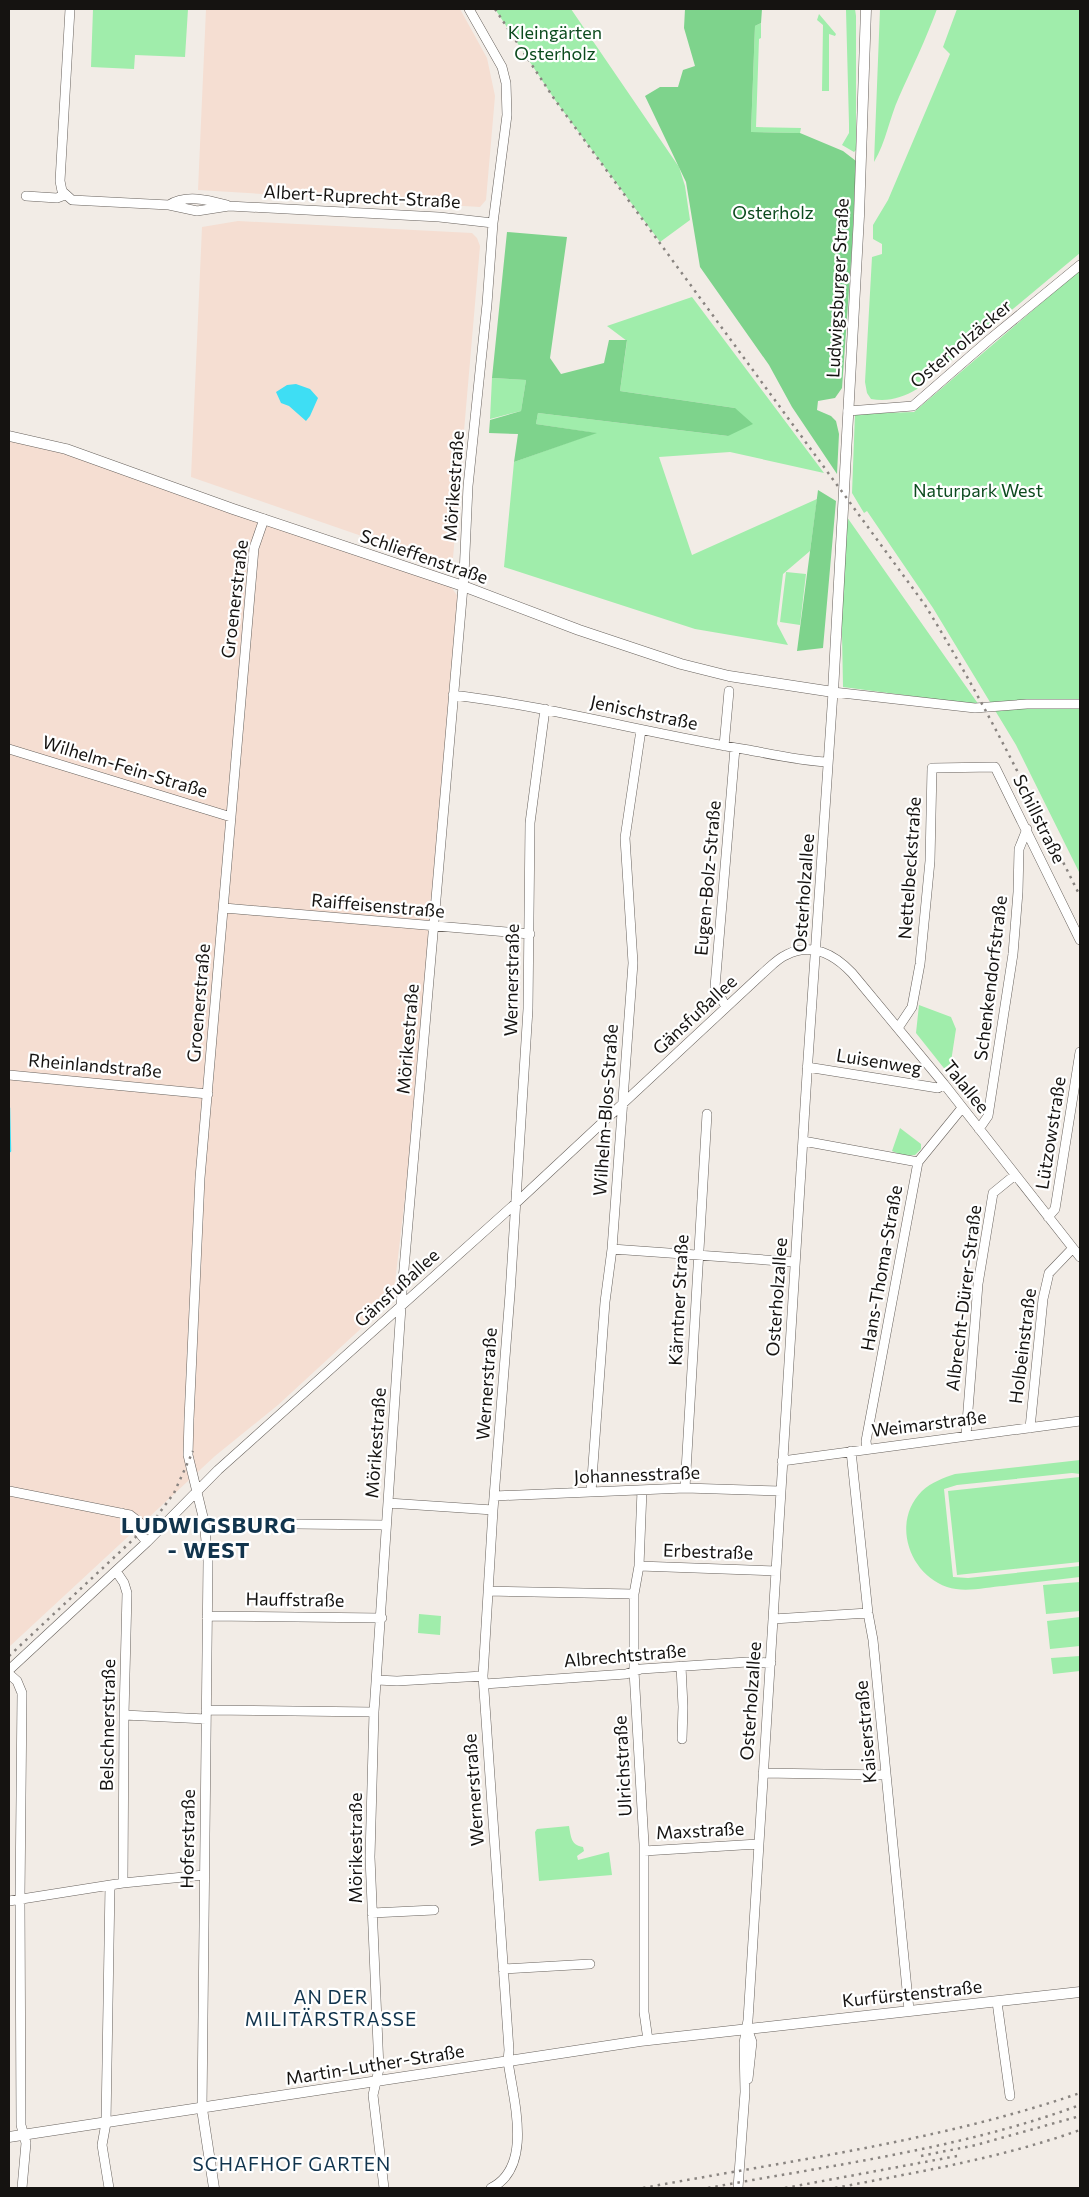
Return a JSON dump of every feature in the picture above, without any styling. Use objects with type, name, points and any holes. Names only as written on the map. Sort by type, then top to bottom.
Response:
[{"type":"street","points":[[26,196],[57,198],[65,195],[60,182],[70,9]]},
{"type":"street","name":"Mörikestraße","points":[[384,2188],[373,2095],[380,2070],[370,1857],[374,1712],[382,1618],[386,1525],[402,1305],[463,586],[468,486],[487,304],[493,223],[508,115],[506,82],[494,52],[469,9]]},
{"type":"street","name":"Ludwigsburger Straße","points":[[841,568],[859,216],[866,9]]},
{"type":"street","name":"Albert-Ruprecht-Straße","points":[[65,195],[72,200],[78,201],[169,205],[182,198],[204,200],[229,206],[429,216],[493,223]]},
{"type":"street","name":"Osterholzäcker","points":[[848,411],[913,406],[1080,265]]},
{"type":"street","name":"Schlieffenstraße","points":[[9,436],[66,449],[264,519],[463,586],[579,630],[681,664],[729,676],[833,692]]},
{"type":"street","name":"Groenerstraße","points":[[197,1491],[188,1455],[200,1178],[254,548],[264,519]]},
{"type":"street","name":"Osterholzallee","points":[[738,2188],[745,2092],[743,2063],[747,2028],[771,1663],[807,1067],[841,568]]},
{"type":"street","points":[[724,746],[729,691]]},
{"type":"street","points":[[833,692],[975,708],[1027,704],[1080,704]]},
{"type":"street","name":"Jenischstraße","points":[[453,695],[509,702],[724,746],[828,762]]},
{"type":"street","name":"Wernerstraße","points":[[491,2188],[502,2182],[510,2173],[517,2147],[518,2129],[508,2061],[509,2050],[483,1680],[528,1009],[530,823],[545,709]]},
{"type":"street","name":"Wilhelm-Blos-Straße","points":[[591,1492],[605,1302],[612,1249],[633,963],[624,838],[641,730]]},
{"type":"street","name":"Eugen-Bolz-Straße","points":[[726,1008],[715,987],[735,748]]},
{"type":"street","name":"Wilhelm-Fein-Straße","points":[[9,749],[231,817]]},
{"type":"street","name":"Schillstraße","points":[[995,767],[1080,940]]},
{"type":"street","name":"Nettelbeckstraße","points":[[898,1028],[912,1007],[920,964],[930,861],[932,768],[995,767]]},
{"type":"street","name":"Schenkendorfstraße","points":[[979,1129],[988,1116],[990,1106],[1013,954],[1019,849],[1027,829]]},
{"type":"street","name":"Raiffeisenstraße","points":[[224,908],[530,934]]},
{"type":"street","name":"Gänsfußallee","points":[[9,1670],[147,1542],[197,1491],[623,1106],[784,956],[798,950],[816,950]]},
{"type":"street","name":"Talallee","points":[[816,950],[829,954],[844,964],[944,1084],[1080,1257]]},
{"type":"street","name":"Lützowstraße","points":[[1048,1217],[1055,1210],[1080,1052]]},
{"type":"street","name":"Luisenweg","points":[[807,1067],[938,1088],[944,1084]]},
{"type":"street","name":"Rheinlandstraße","points":[[9,1075],[208,1094]]},
{"type":"street","name":"Hans-Thoma-Straße","points":[[867,1449],[866,1441],[918,1162],[962,1108]]},
{"type":"street","name":"Kärntner Straße","points":[[685,1488],[707,1114]]},
{"type":"street","points":[[803,1141],[918,1162]]},
{"type":"street","name":"Albrecht-Dürer-Straße","points":[[966,1436],[978,1284],[993,1193],[1015,1175]]},
{"type":"street","name":"Holbeinstraße","points":[[1030,1428],[1043,1299],[1049,1273],[1073,1248]]},
{"type":"street","points":[[612,1249],[795,1262]]},
{"type":"street","name":"Weimarstraße","points":[[782,1461],[1080,1421]]},
{"type":"street","name":"Kaiserstraße","points":[[851,1451],[868,1614],[874,1640],[909,2010]]},
{"type":"street","name":"Johannesstraße","points":[[494,1496],[685,1488],[781,1491]]},
{"type":"street","name":"Ulrichstraße","points":[[642,1490],[639,1566],[634,1594],[634,1672],[644,1851],[644,2012],[648,2040]]},
{"type":"street","points":[[9,1491],[122,1513],[136,1519],[155,1534]]},
{"type":"street","name":"Hoferstraße","points":[[197,1491],[204,1522],[206,1543],[207,1616],[202,2109],[214,2188]]},
{"type":"street","points":[[388,1503],[493,1510]]},
{"type":"street","points":[[122,1513],[147,1542]]},
{"type":"street","points":[[295,1524],[386,1525]]},
{"type":"street","name":"Erbestraße","points":[[639,1566],[776,1571]]},
{"type":"street","name":"Belschnerstraße","points":[[116,1571],[124,1583],[127,1594],[123,1883]]},
{"type":"street","points":[[488,1591],[634,1594]]},
{"type":"street","points":[[773,1619],[868,1614]]},
{"type":"street","name":"Hauffstraße","points":[[207,1616],[382,1618]]},
{"type":"street","name":"Albrechtstraße","points":[[377,1680],[564,1678],[626,1674],[641,1669],[681,1666],[747,1662],[771,1663]]},
{"type":"street","points":[[681,1666],[682,1739]]},
{"type":"street","points":[[9,1674],[16,1681],[22,1693],[20,1899],[21,2125],[26,2143],[22,2188]]},
{"type":"street","points":[[124,1715],[374,1712]]},
{"type":"street","points":[[763,1773],[886,1775]]},
{"type":"street","name":"Maxstraße","points":[[644,1851],[758,1844]]},
{"type":"street","points":[[9,1901],[123,1883],[204,1874]]},
{"type":"street","points":[[108,2188],[102,2145],[106,2123],[110,1886]]},
{"type":"street","points":[[372,1913],[434,1910]]},
{"type":"street","points":[[503,1969],[590,1964]]},
{"type":"street","name":"Kurfürstenstraße","points":[[747,2028],[1080,1992]]},
{"type":"street","points":[[997,2002],[1010,2096]]},
{"type":"street","name":"Martin-Luther-Straße","points":[[9,2137],[648,2040],[747,2028]]},
{"type":"shaded area","points":[[206,9],[460,9],[487,58],[495,96],[486,200],[480,207],[198,190]]},
{"type":"shaded area","points":[[238,221],[472,233],[477,238],[480,246],[453,558],[431,560],[191,477],[202,227]]},
{"type":"shaded area","points":[[9,436],[28,439],[446,580],[459,598],[411,1147],[393,1299],[278,1405],[215,1456],[9,1647]]},
{"type":"green space","points":[[93,9],[188,9],[185,57],[135,55],[134,69],[91,67]]},
{"type":"green space","name":"Kleingärten Osterholz","points":[[495,9],[571,9],[679,167],[685,186],[690,220],[660,242],[555,100]]},
{"type":"green space","name":"Osterholz","points":[[685,9],[762,9],[761,23],[755,26],[751,132],[800,133],[843,151],[856,161],[842,388],[835,398],[818,401],[817,410],[831,416],[836,421],[839,434],[837,474],[792,407],[769,365],[700,267],[686,182],[645,96],[660,87],[678,87],[683,70],[695,66],[684,28]]},
{"type":"green space","points":[[840,9],[855,9],[856,16],[856,150],[854,152],[842,145],[849,133],[849,124],[846,10]]},
{"type":"green space","points":[[880,9],[937,9],[874,162]]},
{"type":"green space","points":[[957,9],[1080,9],[1080,253],[917,389],[895,398],[871,399],[867,393],[865,382],[872,257],[882,254],[882,244],[873,239],[873,225],[888,200],[950,54],[943,47]]},
{"type":"green space","points":[[819,14],[836,34],[835,36],[829,34],[829,91],[822,91],[823,25],[817,20]]},
{"type":"green space","points":[[761,23],[756,127],[801,128],[800,133],[751,132],[755,26]]},
{"type":"green space","points":[[507,232],[567,237],[550,358],[561,374],[604,363],[609,340],[627,340],[620,391],[735,408],[753,424],[728,436],[538,413],[536,424],[597,433],[514,462],[518,434],[489,433],[490,420],[521,411],[526,380],[492,378]]},
{"type":"green space","name":"Naturpark West","points":[[1080,270],[1080,874],[1016,745],[933,608],[867,511],[864,513],[852,493],[855,414],[914,412]]},
{"type":"green space","points":[[692,297],[824,473],[730,452],[659,457],[692,555],[817,499],[810,551],[783,574],[777,624],[788,645],[695,629],[504,567],[514,462],[595,433],[536,424],[538,413],[728,436],[735,408],[620,391],[627,341],[607,326]]},
{"type":"green space","points":[[492,378],[526,380],[521,411],[490,419]]},
{"type":"green space","points":[[818,490],[836,501],[823,648],[797,651]]},
{"type":"green space","points":[[842,510],[979,705],[843,687]]},
{"type":"green space","points":[[786,572],[806,574],[800,625],[780,622]]},
{"type":"green space","points":[[919,1005],[951,1017],[956,1029],[950,1068],[947,1072],[916,1033]]},
{"type":"green space","points":[[900,1128],[921,1144],[921,1149],[915,1155],[904,1156],[892,1151]]},
{"type":"green space","points":[[1080,1460],[1080,1474],[1072,1473],[957,1485],[944,1489],[953,1577],[968,1578],[1080,1566],[1080,1577],[961,1590],[947,1587],[934,1580],[923,1571],[914,1559],[906,1532],[907,1517],[913,1503],[922,1491],[934,1483],[955,1474]]},
{"type":"green space","points":[[1080,1477],[1080,1562],[957,1575],[948,1491]]},
{"type":"green space","points":[[1080,1582],[1080,1611],[1046,1614],[1043,1585]]},
{"type":"green space","points":[[419,1614],[441,1616],[440,1635],[418,1633]]},
{"type":"green space","points":[[1080,1617],[1080,1646],[1050,1649],[1047,1621]]},
{"type":"green space","points":[[1080,1656],[1080,1671],[1053,1674],[1051,1658]]},
{"type":"green space","points":[[569,1826],[574,1842],[583,1847],[584,1851],[577,1856],[578,1860],[609,1852],[612,1875],[539,1881],[535,1832],[537,1829]]},
{"type":"water","points":[[296,384],[310,389],[318,398],[306,421],[289,406],[281,403],[276,392],[287,385]]},
{"type":"waterway","points":[[9,1108],[10,1151]]},
{"type":"railway","points":[[495,9],[555,100],[925,605],[987,713],[1080,896]]},
{"type":"railway","points":[[9,1656],[155,1519],[174,1493],[193,1451]]},
{"type":"railway","points":[[643,2188],[808,2159],[918,2137],[1027,2110],[1080,2093]]},
{"type":"railway","points":[[708,2188],[943,2145],[1035,2120],[1080,2105]]},
{"type":"railway","points":[[921,2156],[976,2145],[1080,2116]]},
{"type":"railway","points":[[835,2188],[928,2170],[1020,2149],[1080,2130]]},
{"type":"railway","points":[[785,2188],[957,2156]]},
{"type":"district","name":"LUDWIGSBURG - WEST","points":[[209,1538]]},
{"type":"district","name":"AN DER MILITÄRSTRASSE","points":[[331,2008]]},
{"type":"district","name":"SCHAFHOF GARTEN","points":[[292,2164]]}]
